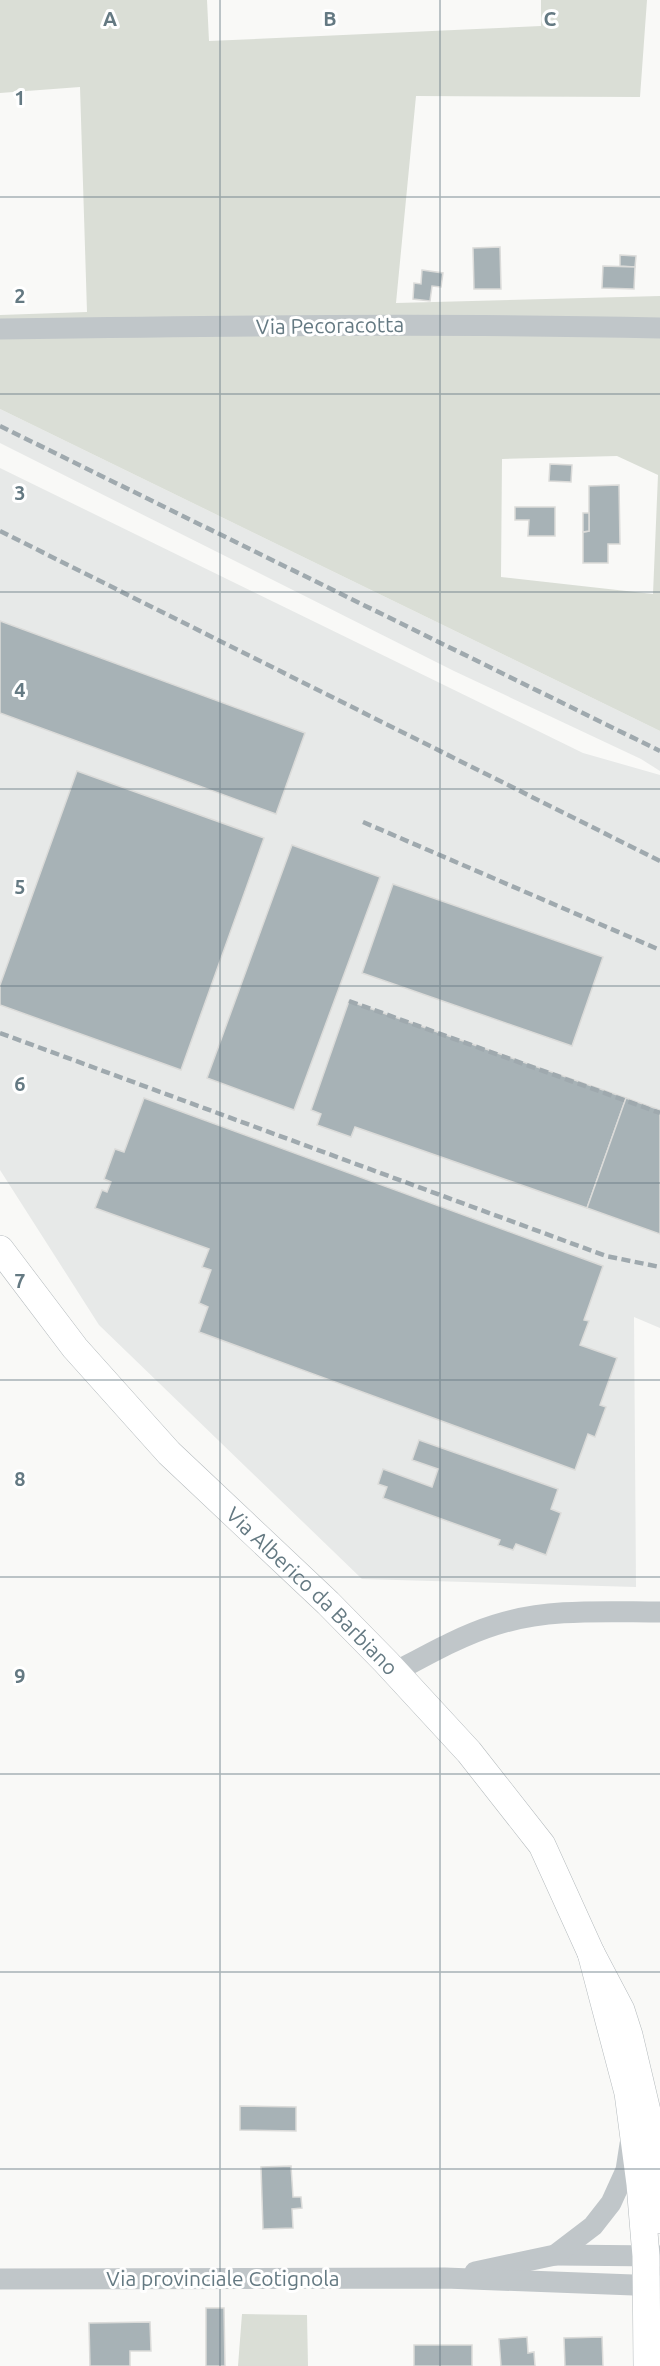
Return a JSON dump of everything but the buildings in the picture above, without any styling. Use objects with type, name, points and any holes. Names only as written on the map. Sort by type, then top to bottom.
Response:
[{"type":"main road","name":"Via Alberico da Barbiano","points":[[0,1249],[75,1348],[170,1453],[328,1604],[395,1672],[469,1752],[542,1845],[591,1953],[621,2010],[629,2035],[651,2128],[657,2168],[660,2220]]},
{"type":"main road","name":"Via Alberico da Barbiano","points":[[591,1953],[628,2092],[652,2271],[647,2366]]},
{"type":"street","name":"Via Pecoracotta","points":[[0,329],[362,324],[660,328]]},
{"type":"street","points":[[395,1672],[443,1646],[496,1624],[556,1612],[660,1612]]},
{"type":"street","name":"Via provinciale Cotignola","points":[[555,2255],[593,2226],[611,2203],[626,2170],[631,2117]]},
{"type":"street","name":"Via provinciale Cotignola","points":[[445,2278],[555,2255],[652,2271]]},
{"type":"street","name":"Via provinciale Cotignola","points":[[0,2279],[445,2278],[652,2271]]},
{"type":"shaded area","points":[[0,0],[207,0],[209,41],[541,26],[541,0],[647,0],[640,97],[416,96],[396,303],[660,296],[660,731],[0,409],[0,315],[87,312],[80,87],[0,93]],"holes":[[[617,456],[658,475],[653,594],[501,577],[502,459]]]},
{"type":"shaded area","points":[[0,409],[660,731],[660,771],[641,759],[454,671],[0,443]]},
{"type":"shaded area","points":[[0,468],[583,753],[660,775],[660,1328],[634,1317],[636,1587],[362,1579],[99,1325],[0,1170]]},
{"type":"shaded area","points":[[242,2314],[307,2315],[308,2366],[238,2366]]},
{"type":"railway","points":[[0,426],[660,751]]},
{"type":"railway","points":[[0,531],[660,861]]},
{"type":"railway","points":[[363,822],[660,950]]},
{"type":"railway","points":[[349,1001],[660,1113]]},
{"type":"railway","points":[[0,1033],[606,1256],[660,1267]]}]
